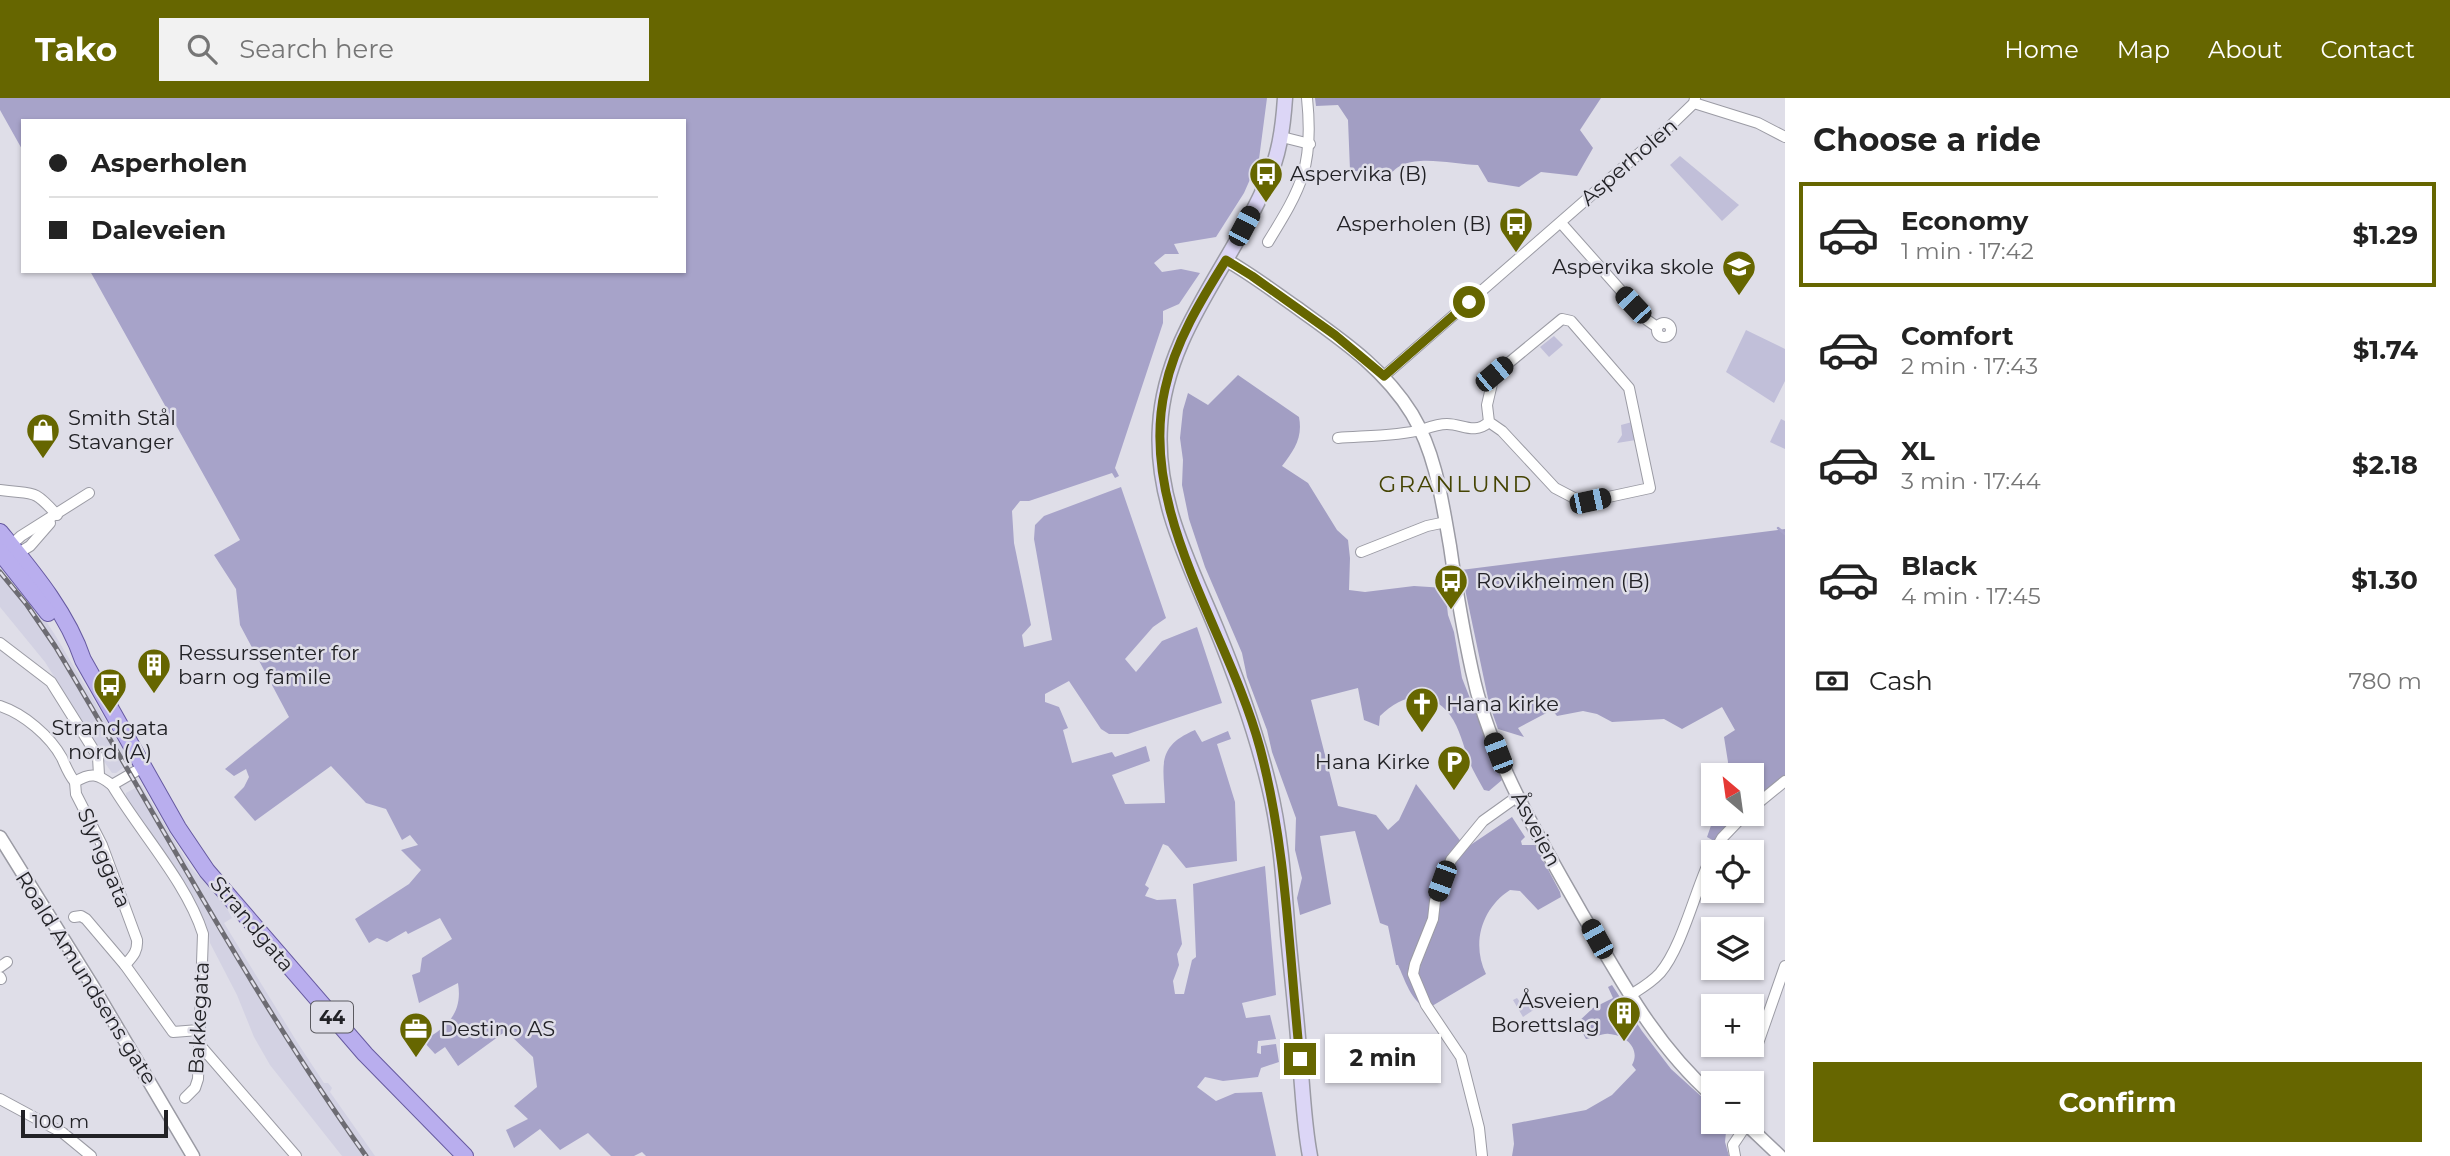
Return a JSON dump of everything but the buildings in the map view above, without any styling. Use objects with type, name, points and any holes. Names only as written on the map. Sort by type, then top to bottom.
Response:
[{"type":"main road","points":[[1285,98],[1282,136],[1266,184],[1191,320],[1164,389],[1160,427],[1162,479],[1172,520],[1241,694],[1259,745],[1270,789],[1283,876],[1310,1156]]},
{"type":"main road","name":"Strandgata","points":[[7,548],[57,609],[143,767],[178,828],[207,871],[365,1054],[465,1156]]},
{"type":"street","points":[[1268,242],[1292,204],[1307,166],[1310,144],[1307,98]]},
{"type":"street","points":[[1694,100],[1758,122],[1785,137]]},
{"type":"street","name":"Asperholen","points":[[1384,376],[1674,124],[1694,100]]},
{"type":"street","points":[[1282,136],[1310,144]]},
{"type":"street","name":"Asperholen","points":[[1560,223],[1638,310],[1657,327]]},
{"type":"street","name":"Åsveien","points":[[1226,260],[1335,335],[1384,376],[1420,430],[1433,461],[1476,688],[1498,753],[1518,796],[1629,996],[1667,1048],[1701,1083]]},
{"type":"street","points":[[1567,319],[1629,388],[1650,488],[1590,501],[1578,500],[1555,488],[1502,431],[1489,422],[1487,405],[1494,374],[1556,322],[1567,319]]},
{"type":"street","points":[[1338,438],[1420,430],[1434,425],[1450,424],[1477,429],[1489,422]]},
{"type":"street","points":[[0,490],[24,491],[36,495],[57,515]]},
{"type":"street","points":[[7,548],[30,545],[57,515],[89,493]]},
{"type":"street","points":[[1360,552],[1427,526],[1446,522]]},
{"type":"street","points":[[0,643],[51,682],[98,757],[99,775]]},
{"type":"street","points":[[0,706],[14,710],[45,737],[61,756],[75,782]]},
{"type":"street","name":"Slynggata","points":[[125,965],[135,954],[137,940],[102,845],[76,794],[75,782],[88,775],[99,775],[112,785],[143,767]]},
{"type":"street","points":[[1764,798],[1785,780]]},
{"type":"street","name":"Bakkegata","points":[[112,785],[183,893],[204,934],[198,1079],[195,1088],[185,1098]]},
{"type":"street","points":[[1482,1156],[1479,1128],[1461,1057],[1426,1005],[1413,974],[1433,919],[1435,901],[1451,860],[1483,821],[1518,796]]},
{"type":"street","points":[[1721,840],[1734,826]]},
{"type":"street","name":"Roald Amundsens gate","points":[[0,837],[193,1156]]},
{"type":"street","points":[[1629,996],[1648,984],[1661,971],[1674,949],[1701,883]]},
{"type":"street","points":[[74,917],[81,916],[86,919],[125,965],[173,1032],[199,1030]]},
{"type":"street","points":[[1764,1026],[1785,966]]},
{"type":"street","points":[[199,1044],[296,1156]]},
{"type":"street","points":[[0,1099],[63,1133],[91,1156]]},
{"type":"street","points":[[1735,1156],[1733,1145],[1739,1134]]},
{"type":"street","points":[[1757,1134],[1780,1156]]},
{"type":"shaded area","points":[[0,98],[1267,98],[1259,159],[1244,193],[1216,237],[1174,244],[1179,254],[1165,254],[1154,263],[1162,272],[1181,269],[1200,273],[1179,304],[1163,311],[1163,323],[1115,468],[1119,476],[1115,478],[1112,473],[1029,501],[1020,501],[1012,511],[1014,543],[1031,625],[1022,635],[1024,647],[1052,640],[1034,539],[1035,525],[1044,516],[1121,487],[1166,618],[1153,627],[1125,659],[1136,672],[1162,641],[1197,627],[1222,703],[1128,734],[1109,734],[1101,729],[1069,681],[1045,694],[1045,702],[1059,707],[1068,728],[1063,730],[1072,763],[1112,752],[1115,757],[1146,746],[1150,761],[1112,775],[1125,804],[1165,803],[1165,759],[1173,743],[1182,736],[1195,730],[1202,742],[1228,731],[1231,739],[1217,744],[1235,802],[1237,861],[1186,868],[1168,846],[1163,844],[1145,885],[1149,888],[1145,896],[1157,900],[1176,899],[1182,944],[1177,954],[1179,965],[1173,981],[1175,994],[1184,994],[1192,960],[1196,957],[1193,884],[1265,866],[1276,995],[1242,1003],[1246,1018],[1270,1015],[1276,1039],[1258,1041],[1257,1053],[1261,1054],[1261,1046],[1276,1044],[1279,1062],[1261,1068],[1258,1077],[1223,1081],[1205,1077],[1197,1087],[1216,1101],[1235,1093],[1262,1092],[1276,1156],[646,1156],[642,1152],[634,1156],[611,1156],[588,1133],[560,1150],[540,1129],[514,1148],[506,1130],[528,1119],[514,1106],[537,1087],[533,1057],[506,1031],[458,1066],[445,1047],[435,1054],[423,1041],[446,1024],[458,1003],[458,983],[419,1003],[412,975],[420,972],[422,958],[452,939],[440,918],[408,934],[406,931],[387,942],[377,938],[369,943],[355,919],[409,884],[421,870],[401,850],[418,845],[410,835],[402,840],[386,809],[366,803],[331,766],[255,821],[234,797],[249,777],[246,769],[234,776],[225,769],[289,717],[240,625],[236,589],[214,555],[240,540],[91,273],[686,273],[686,119],[21,119],[21,147],[0,110]]},
{"type":"shaded area","points":[[1315,98],[1601,98],[1580,130],[1593,148],[1577,176],[1541,172],[1519,187],[1488,182],[1478,165],[1417,161],[1396,169],[1389,177],[1350,170],[1348,120],[1338,105],[1316,106]]},
{"type":"shaded area","points":[[1680,156],[1739,205],[1722,221],[1670,165]]},
{"type":"shaded area","points":[[1746,330],[1785,349],[1785,381],[1774,403],[1726,372]]},
{"type":"shaded area","points":[[1554,336],[1563,345],[1549,357],[1540,347]]},
{"type":"shaded area","points":[[1238,375],[1299,417],[1299,438],[1282,466],[1308,483],[1337,530],[1348,540],[1349,590],[1365,592],[1414,586],[1445,588],[1462,678],[1502,780],[1489,791],[1484,790],[1453,720],[1442,706],[1433,700],[1415,697],[1397,703],[1380,716],[1379,726],[1364,720],[1358,688],[1311,700],[1338,806],[1376,815],[1388,830],[1399,820],[1416,784],[1466,848],[1512,817],[1525,837],[1521,841],[1522,845],[1535,845],[1560,892],[1561,897],[1538,910],[1520,891],[1510,890],[1500,898],[1492,906],[1482,927],[1479,950],[1486,974],[1427,1009],[1413,996],[1396,965],[1388,926],[1380,923],[1355,831],[1320,836],[1331,904],[1300,915],[1297,898],[1302,878],[1295,850],[1296,818],[1247,677],[1242,653],[1205,567],[1189,519],[1182,485],[1180,438],[1188,393],[1208,405]]},
{"type":"shaded area","points":[[1781,419],[1785,421],[1785,449],[1770,442]]},
{"type":"shaded area","points":[[1632,422],[1636,440],[1617,443],[1622,435],[1621,425]]},
{"type":"shaded area","points":[[1785,529],[1785,775],[1764,793],[1764,763],[1728,763],[1724,737],[1735,730],[1722,707],[1682,729],[1664,719],[1612,722],[1597,714],[1583,711],[1557,716],[1552,710],[1518,728],[1524,737],[1498,729],[1489,703],[1461,570]]},
{"type":"shaded area","points":[[0,562],[36,606],[124,751],[129,763],[116,773],[112,773],[101,757],[92,737],[45,662],[0,607]]},
{"type":"shaded area","points":[[141,785],[191,868],[223,901],[232,918],[224,923],[297,1042],[324,1083],[328,1083],[332,1088],[330,1092],[375,1156],[342,1156],[270,1065],[210,943],[209,934],[166,859],[126,799],[126,793]]},
{"type":"shaded area","points":[[1711,826],[1729,826],[1715,840],[1707,837]]},
{"type":"shaded area","points":[[1612,985],[1671,1069],[1701,1096],[1701,1134],[1726,1134],[1729,1156],[1512,1156],[1512,1124],[1586,1110],[1612,1095],[1636,1070],[1632,1065],[1635,1054],[1633,1048],[1626,1040],[1607,1034],[1586,1039],[1577,1023],[1593,1008],[1613,998],[1608,987]]},
{"type":"shaded area","points":[[1517,998],[1520,1002],[1531,1003],[1535,1009],[1523,1017],[1513,1000]]},
{"type":"waterway","points":[[1778,528],[1785,534]]},
{"type":"railway","points":[[0,572],[55,646],[283,1032],[366,1156]]},
{"type":"place","name":"Aspervika (B)","points":[[1266,204]]},
{"type":"place","name":"Asperholen (B)","points":[[1516,254]]},
{"type":"place","name":"Aspervika skole","points":[[1739,297]]},
{"type":"place","name":"Smith Stål Stavanger","points":[[43,460]]},
{"type":"place","name":"Rovikheimen (B)","points":[[1451,611]]},
{"type":"place","name":"Ressurssenter for barn og famile","points":[[154,695]]},
{"type":"place","name":"Strandgata nord (A)","points":[[110,715]]},
{"type":"place","name":"Hana kirke","points":[[1422,734]]},
{"type":"place","name":"Hana Kirke","points":[[1454,792]]},
{"type":"place","name":"Åsveien Borettslag","points":[[1624,1043]]},
{"type":"place","name":"Destino AS","points":[[416,1059]]},
{"type":"district","name":"GRANLUND","points":[[1456,484]]},
{"type":"route","points":[[1300,1059],[1283,876],[1270,789],[1259,745],[1237,681],[1172,520],[1162,479],[1159,452],[1164,389],[1179,344],[1226,260],[1335,335],[1384,376],[1469,302]]}]
